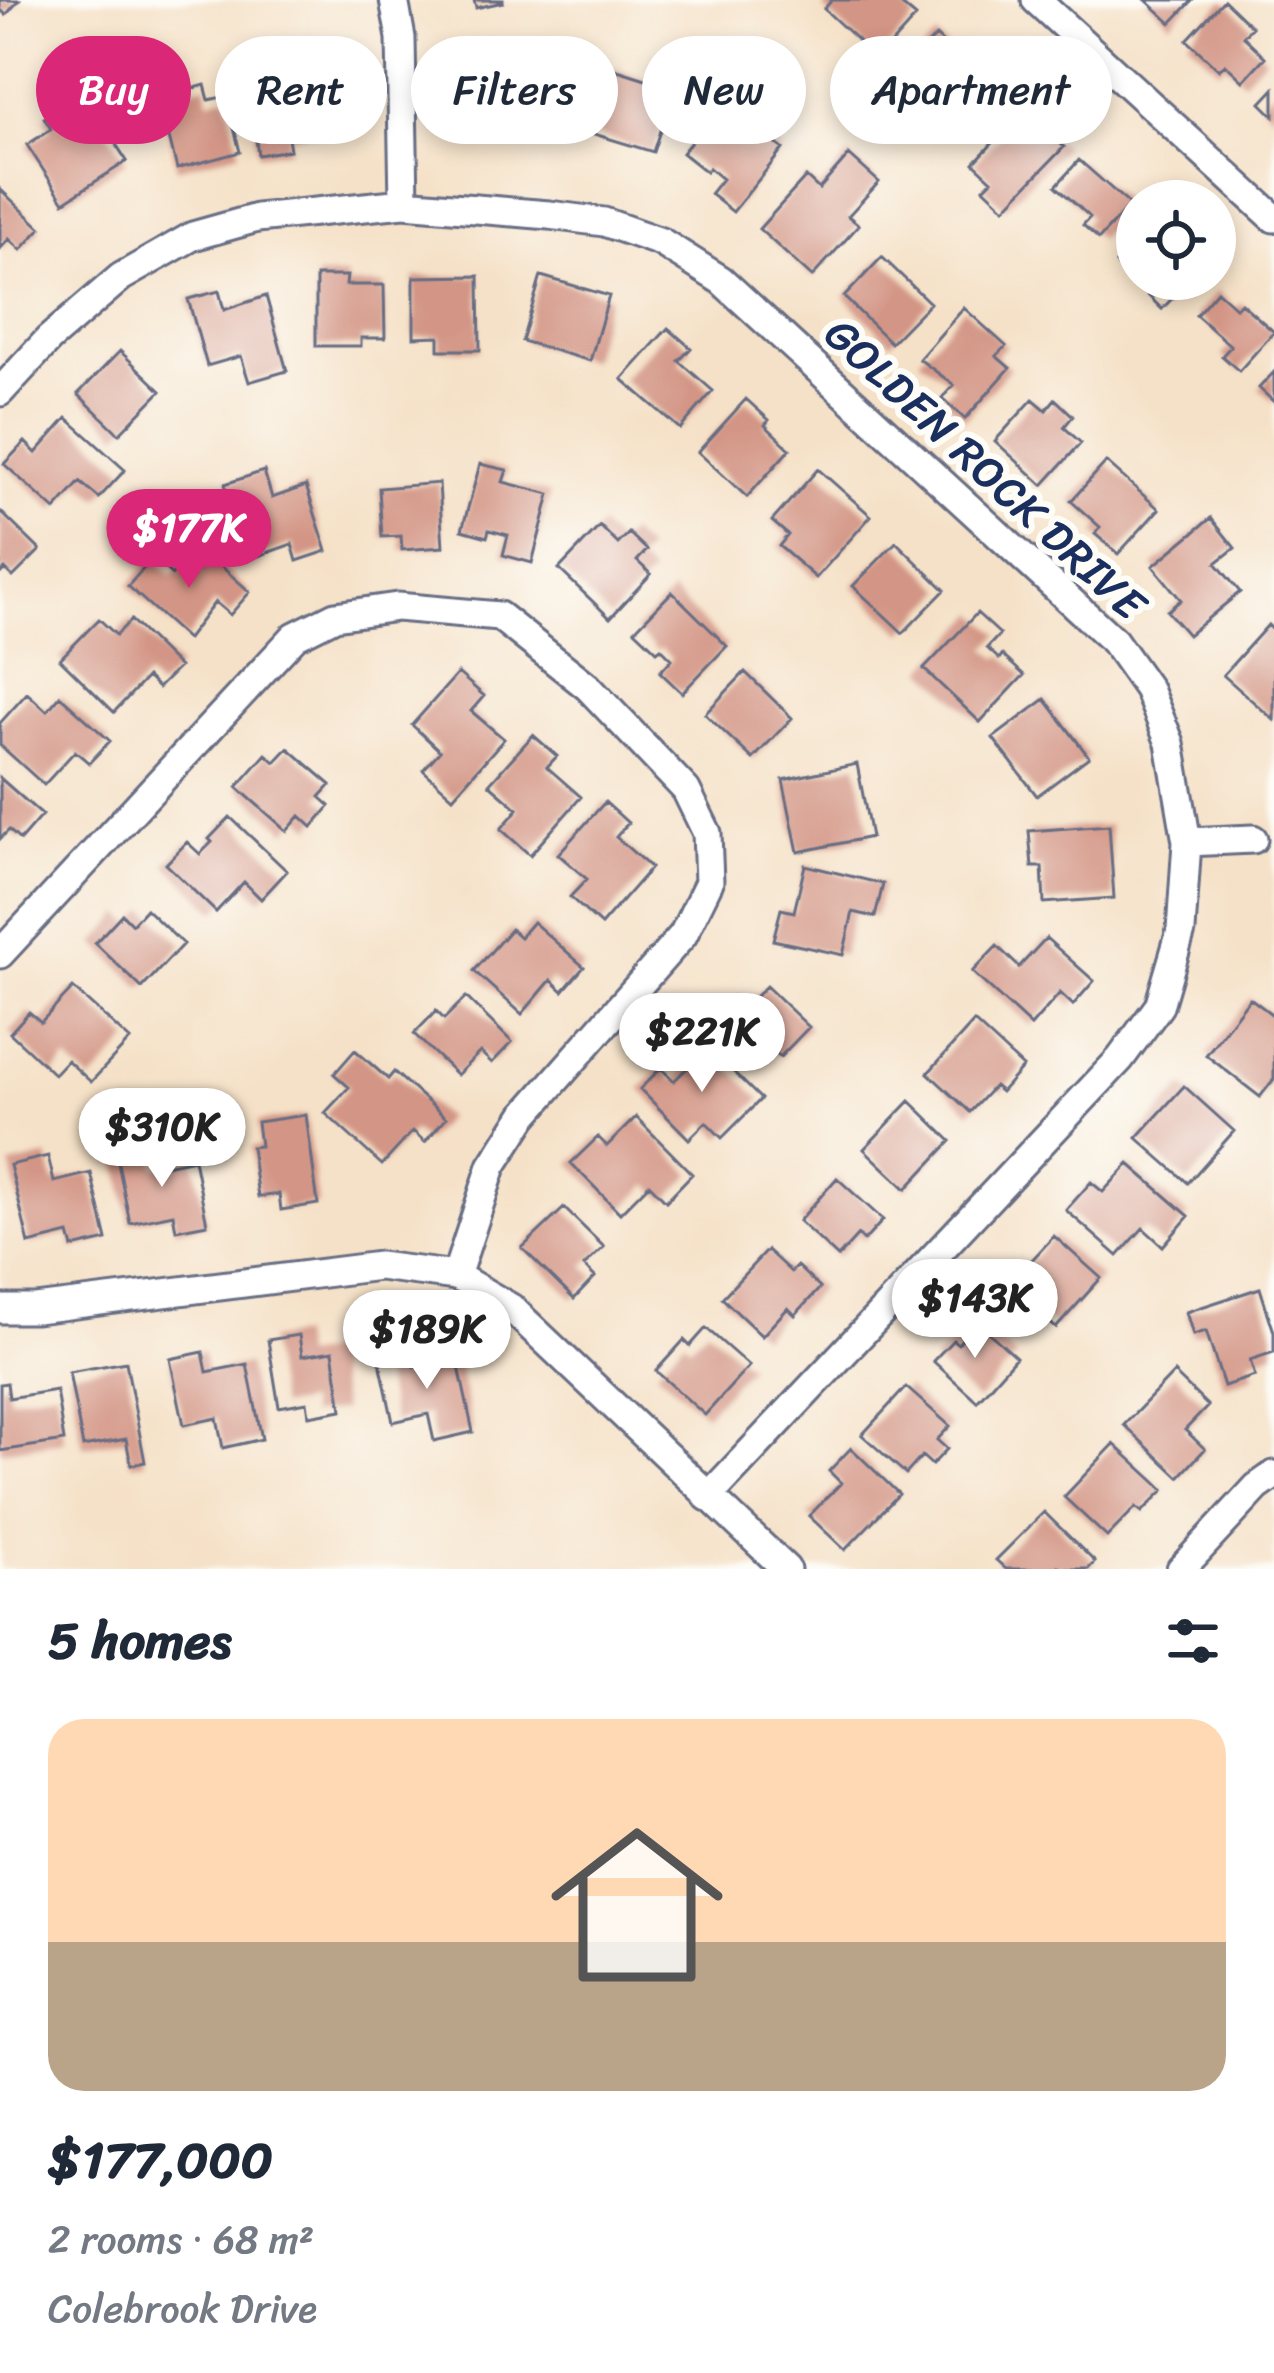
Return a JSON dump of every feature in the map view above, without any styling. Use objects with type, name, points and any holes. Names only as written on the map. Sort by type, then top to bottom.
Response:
[{"type":"street","points":[[394,0],[401,38],[404,203]]},
{"type":"street","points":[[1036,0],[1274,218]]},
{"type":"street","name":"GOLDEN ROCK DRIVE","points":[[0,392],[49,339],[121,278],[194,236],[257,218],[404,203],[604,222],[661,242],[721,280],[1114,641],[1148,689],[1170,743],[1186,842],[1180,931],[1160,1006],[1120,1059],[709,1497]]},
{"type":"street","points":[[0,955],[295,636],[335,616],[397,608],[500,616],[588,687],[686,790],[707,833],[709,882],[683,935],[524,1116],[491,1166],[456,1276]]},
{"type":"street","points":[[1186,842],[1253,839]]},
{"type":"street","points":[[0,1309],[36,1309],[379,1267],[456,1276],[511,1308],[786,1569]]},
{"type":"street","points":[[1181,1569],[1257,1486],[1274,1475]]},
{"type":"building","points":[[0,0],[19,0],[6,15]]},
{"type":"building","points":[[474,0],[503,0],[503,2],[476,8]]},
{"type":"building","points":[[832,0],[896,0],[916,17],[899,36],[853,36],[824,9]]},
{"type":"building","points":[[1146,0],[1193,0],[1171,23]]},
{"type":"building","points":[[1224,0],[1252,27],[1243,36],[1265,57],[1243,81],[1225,64],[1219,70],[1187,40]]},
{"type":"building","points":[[618,70],[642,78],[642,144],[656,144],[653,152],[618,141]]},
{"type":"building","points":[[205,85],[209,100],[215,99],[215,144],[238,144],[240,152],[177,169],[171,144],[191,144],[191,89]]},
{"type":"building","points":[[1274,89],[1274,116],[1261,103]]},
{"type":"building","points":[[36,139],[36,144],[116,144],[127,161],[64,202],[27,145]]},
{"type":"building","points":[[256,144],[289,144],[290,150],[258,155]]},
{"type":"building","points":[[689,144],[776,144],[783,149],[733,212],[710,194],[722,179],[682,153]]},
{"type":"building","points":[[992,144],[1064,147],[1005,208],[984,188],[992,180],[974,163]]},
{"type":"building","points":[[849,155],[879,182],[848,216],[859,225],[812,277],[759,229],[806,177],[819,189]]},
{"type":"building","points":[[1079,160],[1116,193],[1116,220],[1099,239],[1083,225],[1090,217],[1056,186]]},
{"type":"building","points":[[0,189],[41,228],[21,250],[9,239],[0,249]]},
{"type":"building","points":[[882,257],[930,303],[891,343],[844,297]]},
{"type":"building","points":[[316,276],[347,276],[346,285],[384,285],[385,338],[361,338],[361,346],[316,346]]},
{"type":"building","points":[[479,276],[480,350],[439,350],[439,336],[414,337],[414,277]]},
{"type":"building","points":[[541,276],[609,296],[590,361],[522,341]]},
{"type":"building","points":[[219,291],[224,310],[266,296],[287,371],[249,382],[241,356],[207,366],[188,299]]},
{"type":"building","points":[[1209,300],[1227,300],[1236,308],[1241,303],[1274,332],[1239,371],[1222,356],[1231,346],[1196,315]]},
{"type":"building","points":[[964,308],[1006,346],[996,356],[1010,368],[965,419],[942,398],[954,385],[919,359]]},
{"type":"building","points":[[668,328],[691,348],[679,361],[713,391],[680,429],[622,379]]},
{"type":"building","points":[[120,351],[161,391],[119,434],[78,394]]},
{"type":"building","points":[[1274,372],[1274,402],[1259,388]]},
{"type":"building","points":[[746,399],[790,449],[747,497],[698,452]]},
{"type":"building","points":[[1033,399],[1046,410],[1055,399],[1073,416],[1064,427],[1081,443],[1043,485],[995,441]]},
{"type":"building","points":[[67,418],[125,470],[99,498],[80,482],[55,510],[4,464],[25,442],[36,453]]},
{"type":"building","points":[[1106,462],[1159,509],[1118,554],[1095,534],[1100,527],[1071,501]]},
{"type":"building","points":[[480,464],[507,470],[503,482],[550,494],[532,563],[503,555],[508,535],[489,530],[487,537],[462,530]]},
{"type":"building","points":[[818,469],[871,516],[816,578],[779,546],[788,535],[772,521]]},
{"type":"building","points":[[264,471],[272,498],[306,486],[327,551],[297,561],[292,544],[250,559],[225,484]]},
{"type":"building","points":[[439,483],[443,547],[402,550],[401,536],[382,537],[379,488]]},
{"type":"building","points":[[0,511],[40,550],[13,577],[5,569],[0,574]]},
{"type":"building","points":[[1211,518],[1235,548],[1216,563],[1240,592],[1188,635],[1167,611],[1181,600],[1153,566]]},
{"type":"building","points":[[600,526],[618,544],[629,533],[647,550],[637,561],[651,574],[610,618],[559,569]]},
{"type":"building","points":[[896,542],[945,590],[903,633],[853,586]]},
{"type":"building","points":[[198,546],[250,592],[230,615],[215,602],[187,639],[128,586],[153,558],[172,575]]},
{"type":"building","points":[[672,592],[727,646],[682,693],[660,672],[672,659],[635,630]]},
{"type":"building","points":[[977,613],[1000,634],[987,648],[1024,675],[980,722],[924,669]]},
{"type":"building","points":[[99,619],[116,635],[131,620],[179,667],[158,688],[147,677],[114,712],[60,659]]},
{"type":"building","points":[[1268,625],[1274,631],[1274,720],[1223,675]]},
{"type":"building","points":[[745,672],[792,718],[753,759],[705,714]]},
{"type":"building","points":[[458,673],[484,696],[471,711],[504,739],[453,797],[423,770],[440,751],[412,725]]},
{"type":"building","points":[[27,693],[47,711],[60,696],[110,741],[89,763],[75,751],[44,785],[0,745],[0,723]]},
{"type":"building","points":[[1045,699],[1089,757],[1037,796],[993,738]]},
{"type":"building","points":[[533,735],[557,756],[547,767],[581,797],[530,855],[501,829],[518,809],[489,784]]},
{"type":"building","points":[[288,748],[331,785],[320,797],[330,806],[312,827],[300,816],[287,831],[237,787],[266,754],[275,762]]},
{"type":"building","points":[[857,764],[871,837],[798,852],[783,780]]},
{"type":"building","points":[[0,778],[42,815],[20,840],[9,830],[0,839]]},
{"type":"building","points":[[605,802],[628,823],[616,837],[651,868],[601,925],[570,897],[587,879],[558,854]]},
{"type":"building","points":[[230,817],[287,871],[261,899],[244,882],[216,912],[166,864],[187,842],[200,854]]},
{"type":"building","points":[[1109,825],[1114,898],[1044,903],[1042,867],[1032,867],[1029,831]]},
{"type":"building","points":[[805,865],[883,884],[875,917],[853,912],[843,955],[773,940],[781,909],[794,912]]},
{"type":"building","points":[[146,909],[183,944],[142,988],[95,943],[122,914],[132,924]]},
{"type":"building","points":[[533,922],[584,967],[563,991],[551,980],[522,1014],[474,971],[511,929],[520,937]]},
{"type":"building","points":[[1046,938],[1094,981],[1073,1005],[1060,993],[1031,1026],[972,972],[997,946],[1019,967]]},
{"type":"building","points":[[766,986],[809,1027],[780,1057],[772,1049],[759,1062],[712,1018],[733,996],[745,1007]]},
{"type":"building","points":[[73,988],[130,1040],[91,1082],[67,1060],[54,1074],[10,1033],[29,1012],[41,1022]]},
{"type":"building","points":[[466,997],[512,1042],[492,1063],[480,1052],[457,1075],[414,1034],[436,1011],[444,1019]]},
{"type":"building","points":[[1250,998],[1274,1016],[1274,1079],[1260,1097],[1206,1055]]},
{"type":"building","points":[[974,1022],[1023,1067],[1001,1092],[994,1086],[970,1112],[928,1073]]},
{"type":"building","points":[[705,1044],[761,1099],[722,1138],[706,1122],[689,1139],[640,1089],[661,1068],[674,1081]]},
{"type":"building","points":[[355,1050],[388,1079],[394,1072],[446,1118],[425,1142],[413,1131],[382,1165],[325,1113],[349,1087],[334,1074]]},
{"type":"building","points":[[1184,1086],[1234,1131],[1188,1183],[1137,1138]]},
{"type":"building","points":[[910,1101],[951,1141],[906,1189],[864,1149]]},
{"type":"building","points":[[306,1115],[318,1204],[281,1210],[279,1194],[258,1197],[251,1147],[260,1146],[257,1122]]},
{"type":"building","points":[[636,1117],[692,1174],[666,1201],[649,1184],[620,1213],[571,1163],[598,1137],[607,1146]]},
{"type":"building","points":[[152,1150],[156,1167],[194,1159],[207,1224],[176,1230],[173,1214],[130,1223],[117,1158]]},
{"type":"building","points":[[48,1156],[54,1182],[91,1173],[107,1240],[73,1248],[69,1234],[29,1244],[10,1165]]},
{"type":"building","points":[[1129,1164],[1189,1216],[1163,1246],[1143,1228],[1118,1256],[1066,1210],[1091,1182],[1103,1192]]},
{"type":"building","points":[[837,1178],[883,1220],[864,1241],[858,1235],[838,1257],[799,1221]]},
{"type":"building","points":[[564,1208],[604,1247],[584,1266],[595,1277],[574,1299],[522,1248]]},
{"type":"building","points":[[1054,1236],[1101,1278],[1056,1328],[1030,1304],[1025,1309],[1004,1290]]},
{"type":"building","points":[[767,1250],[791,1272],[797,1266],[820,1288],[795,1315],[788,1308],[762,1336],[722,1298]]},
{"type":"building","points":[[1260,1288],[1274,1332],[1274,1352],[1250,1360],[1255,1376],[1224,1386],[1206,1331],[1193,1335],[1186,1312]]},
{"type":"building","points":[[977,1322],[1016,1357],[977,1401],[933,1361],[953,1340],[958,1344]]},
{"type":"building","points":[[706,1328],[749,1366],[705,1415],[656,1371],[684,1340],[690,1346]]},
{"type":"building","points":[[299,1335],[302,1356],[333,1351],[342,1410],[309,1416],[307,1402],[279,1407],[268,1340]]},
{"type":"building","points":[[409,1346],[414,1366],[456,1353],[473,1432],[434,1441],[428,1414],[393,1422],[378,1353]]},
{"type":"building","points":[[203,1352],[207,1372],[247,1364],[262,1439],[223,1448],[217,1418],[184,1425],[170,1359]]},
{"type":"building","points":[[126,1362],[145,1462],[131,1465],[126,1439],[83,1447],[69,1372]]},
{"type":"building","points":[[1174,1373],[1208,1406],[1185,1430],[1205,1449],[1179,1477],[1124,1425]]},
{"type":"building","points":[[7,1383],[9,1398],[56,1390],[64,1441],[0,1451],[0,1384]]},
{"type":"building","points":[[906,1387],[950,1426],[937,1440],[947,1449],[932,1465],[922,1456],[906,1474],[862,1435]]},
{"type":"building","points":[[1114,1444],[1164,1490],[1142,1512],[1136,1507],[1107,1537],[1064,1497]]},
{"type":"building","points":[[851,1448],[899,1494],[845,1550],[809,1516],[841,1483],[829,1471]]},
{"type":"building","points":[[1044,1512],[1095,1562],[1088,1569],[1006,1569],[996,1560]]}]
